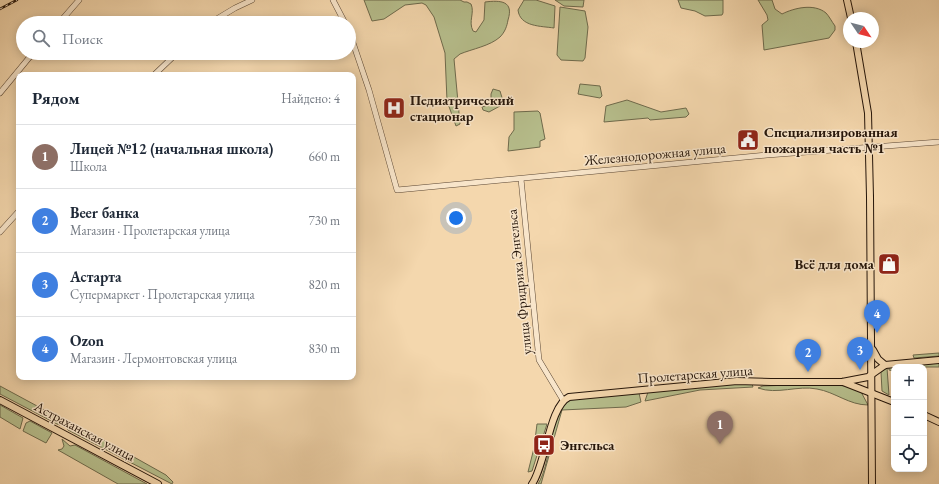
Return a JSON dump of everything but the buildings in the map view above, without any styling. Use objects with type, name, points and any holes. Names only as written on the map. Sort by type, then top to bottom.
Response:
[{"type":"main road","points":[[847,0],[850,12]]},
{"type":"main road","points":[[857,48],[868,113],[872,348],[872,484]]},
{"type":"main road","points":[[872,348],[878,360],[886,365],[939,360]]},
{"type":"main road","name":"Пролетарская улица","points":[[563,400],[569,397],[586,394],[737,381],[842,382],[862,379],[872,375],[886,365]]},
{"type":"main road","points":[[842,382],[891,401]]},
{"type":"main road","name":"Астраханская улица","points":[[0,400],[158,484]]},
{"type":"main road","points":[[532,484],[541,466],[557,410],[563,400]]},
{"type":"main road","points":[[927,416],[939,422]]},
{"type":"street","points":[[65,16],[79,0]]},
{"type":"street","points":[[222,16],[252,0]]},
{"type":"street","points":[[333,0],[341,16]]},
{"type":"street","name":"Железнодорожная улица","points":[[356,52],[371,96],[397,190],[775,154],[939,142]]},
{"type":"street","points":[[17,72],[27,60]]},
{"type":"street","points":[[157,72],[170,60]]},
{"type":"street","points":[[0,93],[16,74]]},
{"type":"street","name":"улица Фридриха Энгельса","points":[[521,178],[538,360],[563,400]]},
{"type":"street","points":[[0,232],[16,215]]},
{"type":"green space","points":[[364,0],[460,0],[467,2],[471,4],[472,7],[471,24],[473,31],[476,32],[484,20],[485,2],[496,1],[508,5],[508,22],[500,37],[486,45],[460,54],[454,59],[460,124],[456,126],[447,101],[445,53],[434,17],[426,5],[422,3],[405,5],[384,19],[372,21]]},
{"type":"green space","points":[[524,0],[536,0],[555,6],[554,28],[532,25],[523,20],[518,10]]},
{"type":"green space","points":[[555,0],[584,0],[583,7],[564,6]]},
{"type":"green space","points":[[678,0],[723,0],[723,13],[722,15],[705,16],[695,11],[681,8]]},
{"type":"green space","points":[[758,0],[772,0],[775,9],[782,14],[798,8],[816,8],[826,13],[835,26],[835,30],[829,38],[764,50],[762,25],[768,20],[767,15]]},
{"type":"green space","points":[[560,7],[585,11],[588,27],[585,58],[583,61],[561,60],[557,55]]},
{"type":"green space","points":[[580,84],[600,86],[602,96],[600,98],[578,94]]},
{"type":"green space","points":[[493,89],[500,91],[503,101],[500,106],[489,112],[483,110],[482,107],[491,104],[491,94]]},
{"type":"green space","points":[[627,100],[661,112],[686,108],[689,114],[686,117],[650,120],[648,118],[604,122],[606,106]]},
{"type":"green space","points":[[538,111],[540,113],[545,139],[540,141],[540,147],[508,151],[509,137],[514,130],[514,112]]},
{"type":"green space","points":[[939,353],[939,356],[914,358],[913,355]]},
{"type":"green space","points":[[939,363],[939,367],[927,367],[926,364]]},
{"type":"green space","points":[[887,368],[889,395],[882,391],[881,372]]},
{"type":"green space","points":[[741,382],[752,384],[753,387],[700,390],[645,401],[648,392]]},
{"type":"green space","points":[[818,384],[847,386],[860,390],[868,405],[848,401],[817,389],[802,388],[773,391],[758,388],[763,386]]},
{"type":"green space","points":[[0,386],[63,420],[60,425],[57,424],[0,394]]},
{"type":"green space","points":[[639,393],[641,402],[626,407],[562,410],[541,484],[538,484],[543,474],[557,416],[570,399]]},
{"type":"green space","points":[[0,405],[23,418],[20,429],[0,417]]},
{"type":"green space","points":[[30,421],[52,433],[46,443],[23,431],[26,423]]},
{"type":"green space","points":[[68,423],[109,443],[166,475],[173,482],[172,484],[68,430]]},
{"type":"green space","points":[[537,424],[547,424],[532,471],[528,472],[534,448]]},
{"type":"green space","points":[[62,439],[70,446],[75,445],[147,484],[118,484],[58,450],[62,449],[64,446]]},
{"type":"railway","points":[[0,9],[17,0]]},
{"type":"place","name":"Педиатрический стационар","points":[[394,108]]},
{"type":"place","name":"Специализированная пожарная часть №1","points":[[748,140]]},
{"type":"place","name":"Всё для дома","points":[[889,264]]},
{"type":"place","name":"Ozon","points":[[877,333]]},
{"type":"place","name":"Астарта","points":[[860,370]]},
{"type":"place","name":"Beer банка","points":[[808,372]]},
{"type":"place","name":"Лицей №12 (начальная школа)","points":[[720,444]]},
{"type":"place","name":"Энгельса","points":[[544,445]]}]
